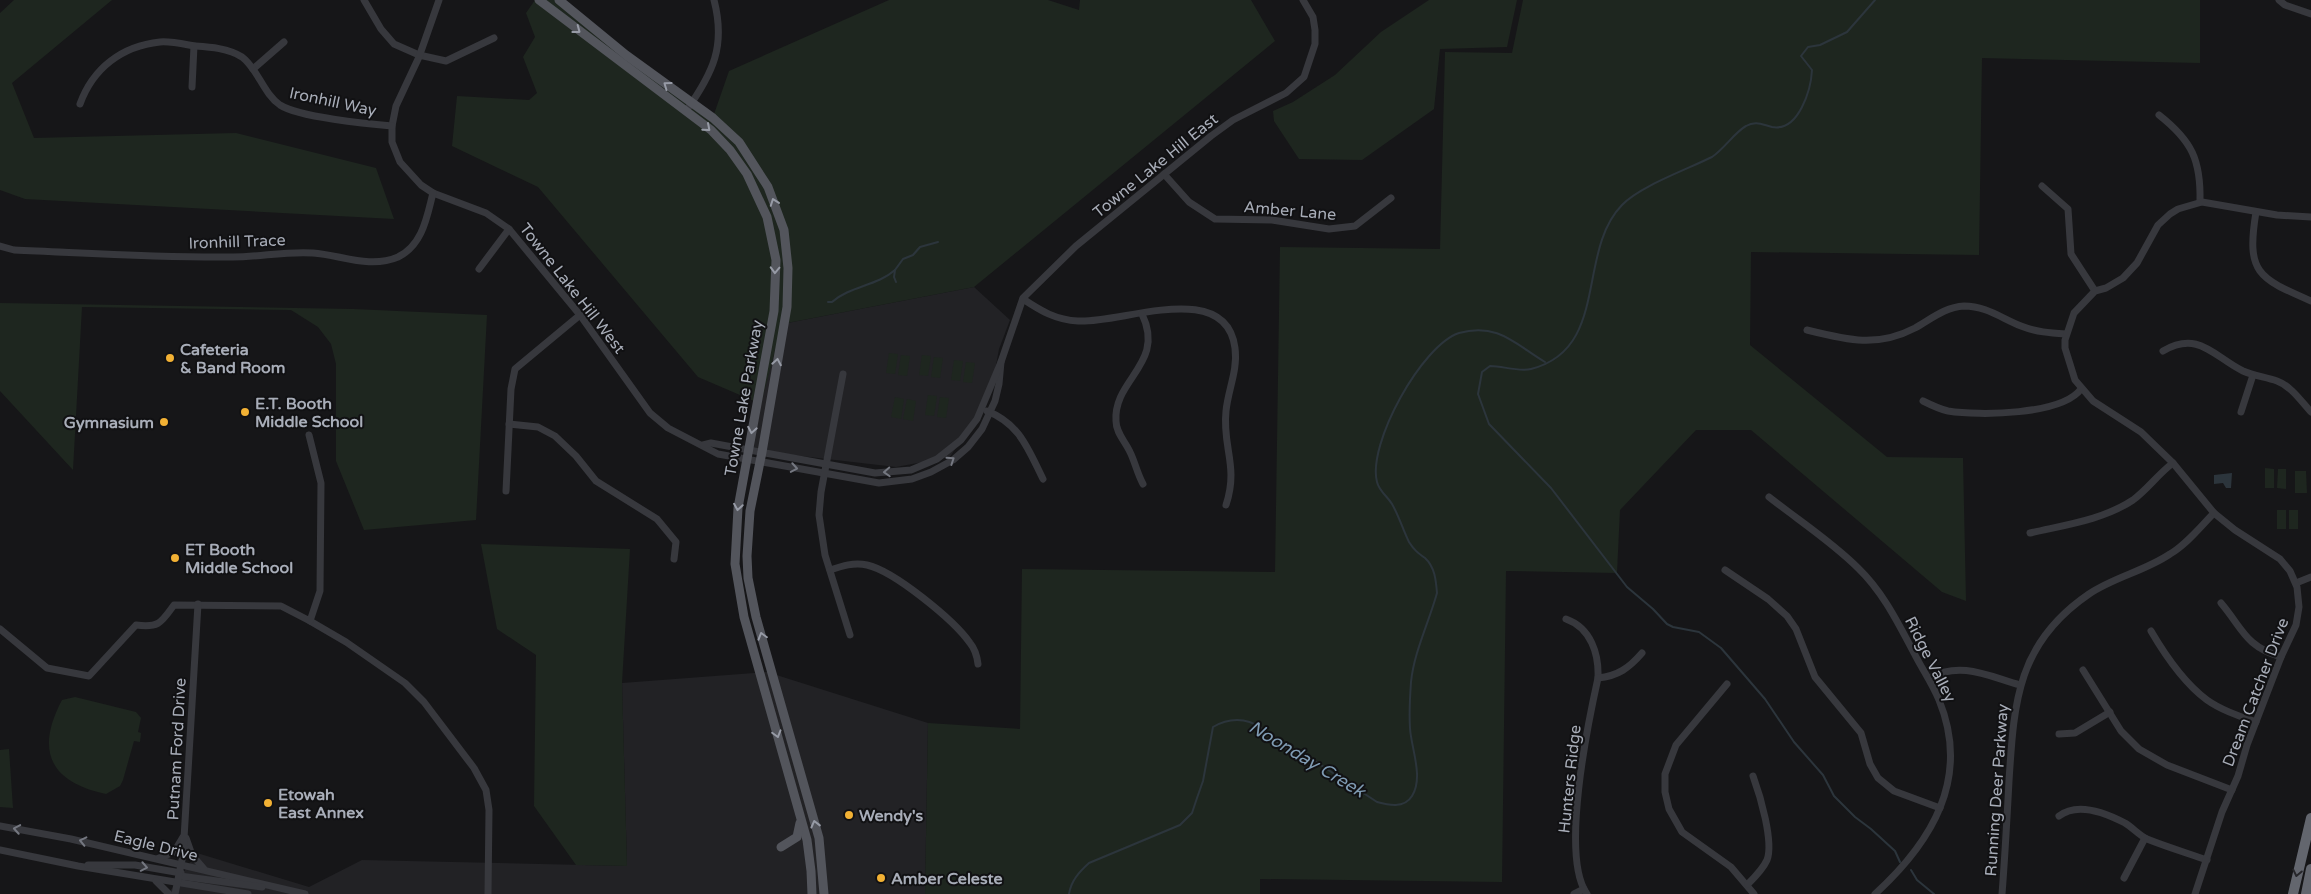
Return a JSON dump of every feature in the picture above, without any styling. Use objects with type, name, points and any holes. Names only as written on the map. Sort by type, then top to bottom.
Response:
[{"type":"highway","points":[[2293,894],[2311,818]]},
{"type":"highway","points":[[2306,894],[2311,869]]},
{"type":"main road","name":"Towne Lake Parkway","points":[[539,0],[689,107],[713,118],[739,142],[768,187],[784,230],[788,268],[787,307],[748,523],[748,578],[756,617],[815,824],[822,863],[824,894]]},
{"type":"main road","name":"Towne Lake Parkway","points":[[559,0],[689,107],[730,150],[747,174],[767,217],[776,260],[774,311],[746,459],[736,524],[736,576],[744,617],[810,856],[812,894]]},
{"type":"main road","points":[[781,846],[797,836],[800,825],[799,812]]},
{"type":"street","points":[[364,0],[381,29],[394,44],[419,55],[446,61],[494,38]]},
{"type":"street","name":"Towne Lake Hill West","points":[[439,0],[419,55],[396,106],[392,126],[392,142],[400,162],[421,185],[433,193],[486,214],[509,229],[580,315],[650,413],[668,428],[703,445],[709,451],[746,459]]},
{"type":"street","points":[[689,107],[709,75],[717,54],[719,24],[714,0]]},
{"type":"street","name":"Towne Lake Hill East","points":[[762,452],[875,473],[898,472],[925,465],[961,440],[982,409],[1023,300],[1076,246],[1211,136],[1233,120],[1286,93],[1304,77],[1315,44],[1315,30],[1313,17],[1303,0]]},
{"type":"street","points":[[2279,0],[2285,5],[2311,14]]},
{"type":"street","name":"Ironhill Way","points":[[80,104],[100,69],[133,47],[162,42],[234,53],[244,59],[253,69],[267,91],[280,104],[289,109],[348,121],[392,126]]},
{"type":"street","points":[[253,69],[284,42]]},
{"type":"street","points":[[192,87],[194,46]]},
{"type":"street","points":[[2159,115],[2179,131],[2192,148],[2197,162],[2200,202],[2287,217],[2311,217]]},
{"type":"street","name":"Amber Lane","points":[[1164,174],[1189,202],[1215,219],[1272,220],[1329,229],[1355,226],[1391,198]]},
{"type":"street","points":[[2042,186],[2068,209],[2071,254],[2095,291]]},
{"type":"street","name":"Ironhill Trace","points":[[0,246],[14,250],[132,256],[235,258],[313,253],[367,262],[386,261],[410,249],[421,235],[433,193]]},
{"type":"street","name":"Dream Catcher Drive","points":[[2196,894],[2256,722],[2298,616],[2299,599],[2296,583],[2280,559],[2235,530],[2214,513],[2173,463],[2141,432],[2093,401],[2081,389],[2075,380],[2065,348],[2066,334],[2074,313],[2095,291],[2106,288],[2128,272],[2137,262],[2158,225],[2170,214],[2200,202]]},
{"type":"street","points":[[2256,212],[2252,243],[2254,259],[2259,269],[2275,285],[2311,301]]},
{"type":"street","points":[[479,269],[509,229]]},
{"type":"street","points":[[1023,300],[1044,313],[1068,320],[1101,321],[1182,308],[1199,310],[1214,315],[1231,333],[1236,357],[1226,414],[1226,430],[1232,471],[1231,487],[1226,505]]},
{"type":"street","points":[[1807,330],[1867,342],[1890,339],[1915,328],[1946,310],[1966,306],[1991,310],[2019,325],[2038,332],[2066,334]]},
{"type":"street","points":[[1142,314],[1147,335],[1145,360],[1121,396],[1116,420],[1120,436],[1129,450],[1143,484]]},
{"type":"street","points":[[506,492],[511,389],[515,369],[580,315]]},
{"type":"street","points":[[2164,351],[2174,345],[2181,344],[2204,346],[2238,368],[2253,375],[2283,384],[2311,412]]},
{"type":"street","name":"Towne Lake Hill East","points":[[746,459],[879,482],[912,479],[931,472],[953,460],[968,447],[982,429],[999,384],[1001,362]]},
{"type":"street","points":[[843,374],[824,473],[819,515],[821,541],[850,635]]},
{"type":"street","points":[[2241,412],[2253,375]]},
{"type":"street","points":[[1923,401],[1948,411],[1978,413],[2030,411],[2053,407],[2068,400],[2081,389]]},
{"type":"street","points":[[982,409],[1008,420],[1017,430],[1026,443],[1043,479]]},
{"type":"street","points":[[509,424],[538,427],[555,436],[576,456],[596,481],[657,519],[676,542],[674,559]]},
{"type":"street","points":[[309,435],[321,483],[320,591],[310,621]]},
{"type":"street","name":"Towne Lake Hill West","points":[[703,445],[711,443],[762,452]]},
{"type":"street","points":[[2030,533],[2102,515],[2118,509],[2139,496],[2173,463]]},
{"type":"street","name":"Ridge Valley","points":[[1769,497],[1842,553],[1868,579],[1890,609],[1929,678],[1942,706],[1948,738],[1949,771],[1940,808],[1924,842],[1875,894]]},
{"type":"street","name":"Running Deer Parkway","points":[[2002,894],[2012,725],[2020,685],[2036,651],[2065,613],[2102,586],[2172,553],[2190,539],[2214,513]]},
{"type":"street","points":[[830,570],[852,564],[867,565],[897,581],[940,611],[954,625],[970,642],[976,652],[978,664]]},
{"type":"street","points":[[1725,570],[1762,594],[1786,616],[1796,630],[1815,677],[1861,733],[1870,764],[1882,782],[1894,791],[1940,808]]},
{"type":"street","points":[[2296,583],[2311,576]]},
{"type":"street","points":[[2221,603],[2250,640],[2263,652],[2281,657]]},
{"type":"street","name":"Putnam Ford Drive","points":[[175,894],[180,874],[185,834],[198,604]]},
{"type":"street","points":[[0,629],[47,668],[89,676],[136,625],[152,627],[161,623],[174,605],[281,606],[310,621],[346,642],[405,683],[424,702],[474,768],[486,790],[489,810],[488,894]]},
{"type":"street","name":"Hunters Ridge","points":[[1566,619],[1574,622],[1589,637],[1597,656],[1598,678],[1583,748],[1578,807],[1576,856],[1586,892]]},
{"type":"street","points":[[2151,630],[2161,648],[2193,688],[2207,700],[2233,714],[2256,722]]},
{"type":"street","points":[[1598,678],[1618,674],[1628,669],[1642,653]]},
{"type":"street","points":[[1929,678],[1950,670],[1964,669],[2020,685]]},
{"type":"street","points":[[2083,670],[2127,737],[2153,758],[2232,790]]},
{"type":"street","points":[[1727,684],[1676,745],[1665,774],[1665,792],[1669,809],[1682,832],[1732,867],[1748,884],[1754,894]]},
{"type":"street","points":[[2059,734],[2075,733],[2110,712]]},
{"type":"street","points":[[1748,884],[1767,859],[1768,851],[1760,797],[1753,776]]},
{"type":"street","points":[[2058,816],[2065,811],[2078,809],[2105,814],[2125,824],[2145,838],[2207,860]]},
{"type":"street","name":"Eagle Drive","points":[[0,826],[71,838],[157,858],[180,874],[248,894]]},
{"type":"street","points":[[157,858],[170,855],[185,834]]},
{"type":"street","points":[[185,834],[192,855],[206,871]]},
{"type":"street","points":[[2124,878],[2145,838]]},
{"type":"street","name":"Eagle Drive","points":[[0,850],[152,879],[206,871],[305,894]]},
{"type":"street","points":[[78,866],[135,865],[244,886],[274,887]]},
{"type":"street","points":[[152,879],[161,884],[169,894]]},
{"type":"street","points":[[1574,894],[1586,892]]},
{"type":"shaded area","points":[[14,0],[112,0],[12,83],[34,138],[236,133],[376,168],[394,219],[25,199],[0,190],[0,13]]},
{"type":"shaded area","points":[[535,0],[563,0],[670,88],[713,117],[729,71],[889,0],[1048,0],[1079,10],[1080,0],[1251,0],[1275,41],[974,287],[782,324],[761,404],[698,377],[538,187],[452,146],[457,96],[529,100],[537,93],[523,57],[535,37],[526,13]]},
{"type":"shaded area","points":[[1429,0],[1517,0],[1507,47],[1440,49],[1434,109],[1362,160],[1299,159],[1274,121],[1273,111],[1293,102],[1335,75],[1381,32]]},
{"type":"shaded area","points":[[1523,0],[2200,0],[2200,63],[1982,58],[1979,255],[1751,252],[1750,345],[1887,457],[1963,458],[1966,601],[1942,592],[1751,430],[1696,430],[1620,510],[1617,573],[1506,571],[1502,882],[1260,879],[1260,894],[925,894],[928,723],[1020,729],[1022,569],[1275,572],[1280,247],[1440,249],[1445,52],[1512,53]]},
{"type":"shaded area","points":[[974,287],[1010,320],[999,349],[991,392],[950,457],[896,467],[748,450],[782,324]]},
{"type":"shaded area","points":[[0,303],[353,309],[487,315],[476,520],[364,530],[336,461],[336,364],[331,344],[318,327],[291,310],[82,307],[73,470],[0,391]]},
{"type":"shaded area","points":[[889,353],[898,354],[895,374],[886,373]]},
{"type":"shaded area","points":[[901,355],[910,356],[907,376],[898,375]]},
{"type":"shaded area","points":[[922,355],[931,356],[928,376],[919,375]]},
{"type":"shaded area","points":[[934,357],[943,358],[940,378],[931,377]]},
{"type":"shaded area","points":[[954,360],[963,361],[960,381],[951,380]]},
{"type":"shaded area","points":[[966,362],[975,363],[972,383],[963,382]]},
{"type":"shaded area","points":[[928,395],[937,396],[934,416],[925,415]]},
{"type":"shaded area","points":[[895,397],[904,399],[901,419],[891,417]]},
{"type":"shaded area","points":[[940,397],[949,398],[946,418],[937,417]]},
{"type":"shaded area","points":[[907,399],[916,401],[913,421],[903,419]]},
{"type":"shaded area","points":[[2265,468],[2274,469],[2274,488],[2265,488]]},
{"type":"shaded area","points":[[2278,469],[2286,469],[2286,489],[2277,488]]},
{"type":"shaded area","points":[[2295,471],[2306,471],[2307,493],[2295,493]]},
{"type":"shaded area","points":[[2232,473],[2231,488],[2226,488],[2223,483],[2214,484],[2214,475]]},
{"type":"shaded area","points":[[2277,510],[2286,510],[2286,529],[2277,529]]},
{"type":"shaded area","points":[[2289,510],[2298,510],[2298,529],[2289,529]]},
{"type":"shaded area","points":[[481,544],[630,549],[622,683],[627,866],[576,865],[534,806],[536,655],[497,629]]},
{"type":"shaded area","points":[[767,672],[928,723],[925,894],[168,894],[197,853],[309,887],[362,860],[627,866],[622,683]]},
{"type":"shaded area","points":[[75,697],[136,712],[141,718],[138,732],[141,733],[140,742],[134,741],[123,780],[120,786],[106,794],[87,789],[72,781],[60,772],[53,762],[49,749],[54,718],[62,700]]},
{"type":"shaded area","points":[[9,749],[13,808],[0,807],[0,750]]},
{"type":"waterway","points":[[1875,0],[1847,32],[1820,45],[1808,47],[1801,56],[1812,70],[1811,78],[1802,108],[1790,123],[1781,127],[1756,123],[1750,124],[1738,132],[1712,157],[1640,191],[1622,205],[1608,225],[1599,248],[1589,297],[1582,321],[1572,342],[1556,358],[1531,369],[1521,370],[1490,366],[1482,372],[1478,394],[1489,424],[1551,488],[1627,587],[1653,609],[1667,624],[1699,632],[1721,648],[1765,699],[1794,742],[1823,775],[1834,796],[1855,817],[1895,851],[1900,862]]},
{"type":"waterway","points":[[896,282],[894,277],[895,270],[903,259],[913,255],[920,247],[938,242]]},
{"type":"waterway","points":[[828,302],[832,302],[847,292],[880,280],[895,270]]},
{"type":"waterway","name":"Noonday Creek","points":[[1069,894],[1076,877],[1089,863],[1180,825],[1192,813],[1203,781],[1213,727],[1231,720],[1243,720],[1255,724],[1285,748],[1304,754],[1377,802],[1396,805],[1409,800],[1417,780],[1410,728],[1411,682],[1418,648],[1437,593],[1431,566],[1409,542],[1397,513],[1378,485],[1376,465],[1380,444],[1400,398],[1414,375],[1444,341],[1459,333],[1473,330],[1485,330],[1496,333],[1515,342],[1545,362]]},
{"type":"waterway","points":[[1911,870],[1917,880],[1934,894]]},
{"type":"place","name":"Cafeteria & Band Room","points":[[170,358]]},
{"type":"place","name":"E.T. Booth Middle School","points":[[245,412]]},
{"type":"place","name":"Gymnasium","points":[[164,422]]},
{"type":"place","name":"ET Booth Middle School","points":[[175,558]]},
{"type":"place","name":"Etowah East Annex","points":[[268,803]]},
{"type":"place","name":"Wendy's","points":[[849,815]]},
{"type":"place","name":"Amber Celeste","points":[[881,878]]}]
